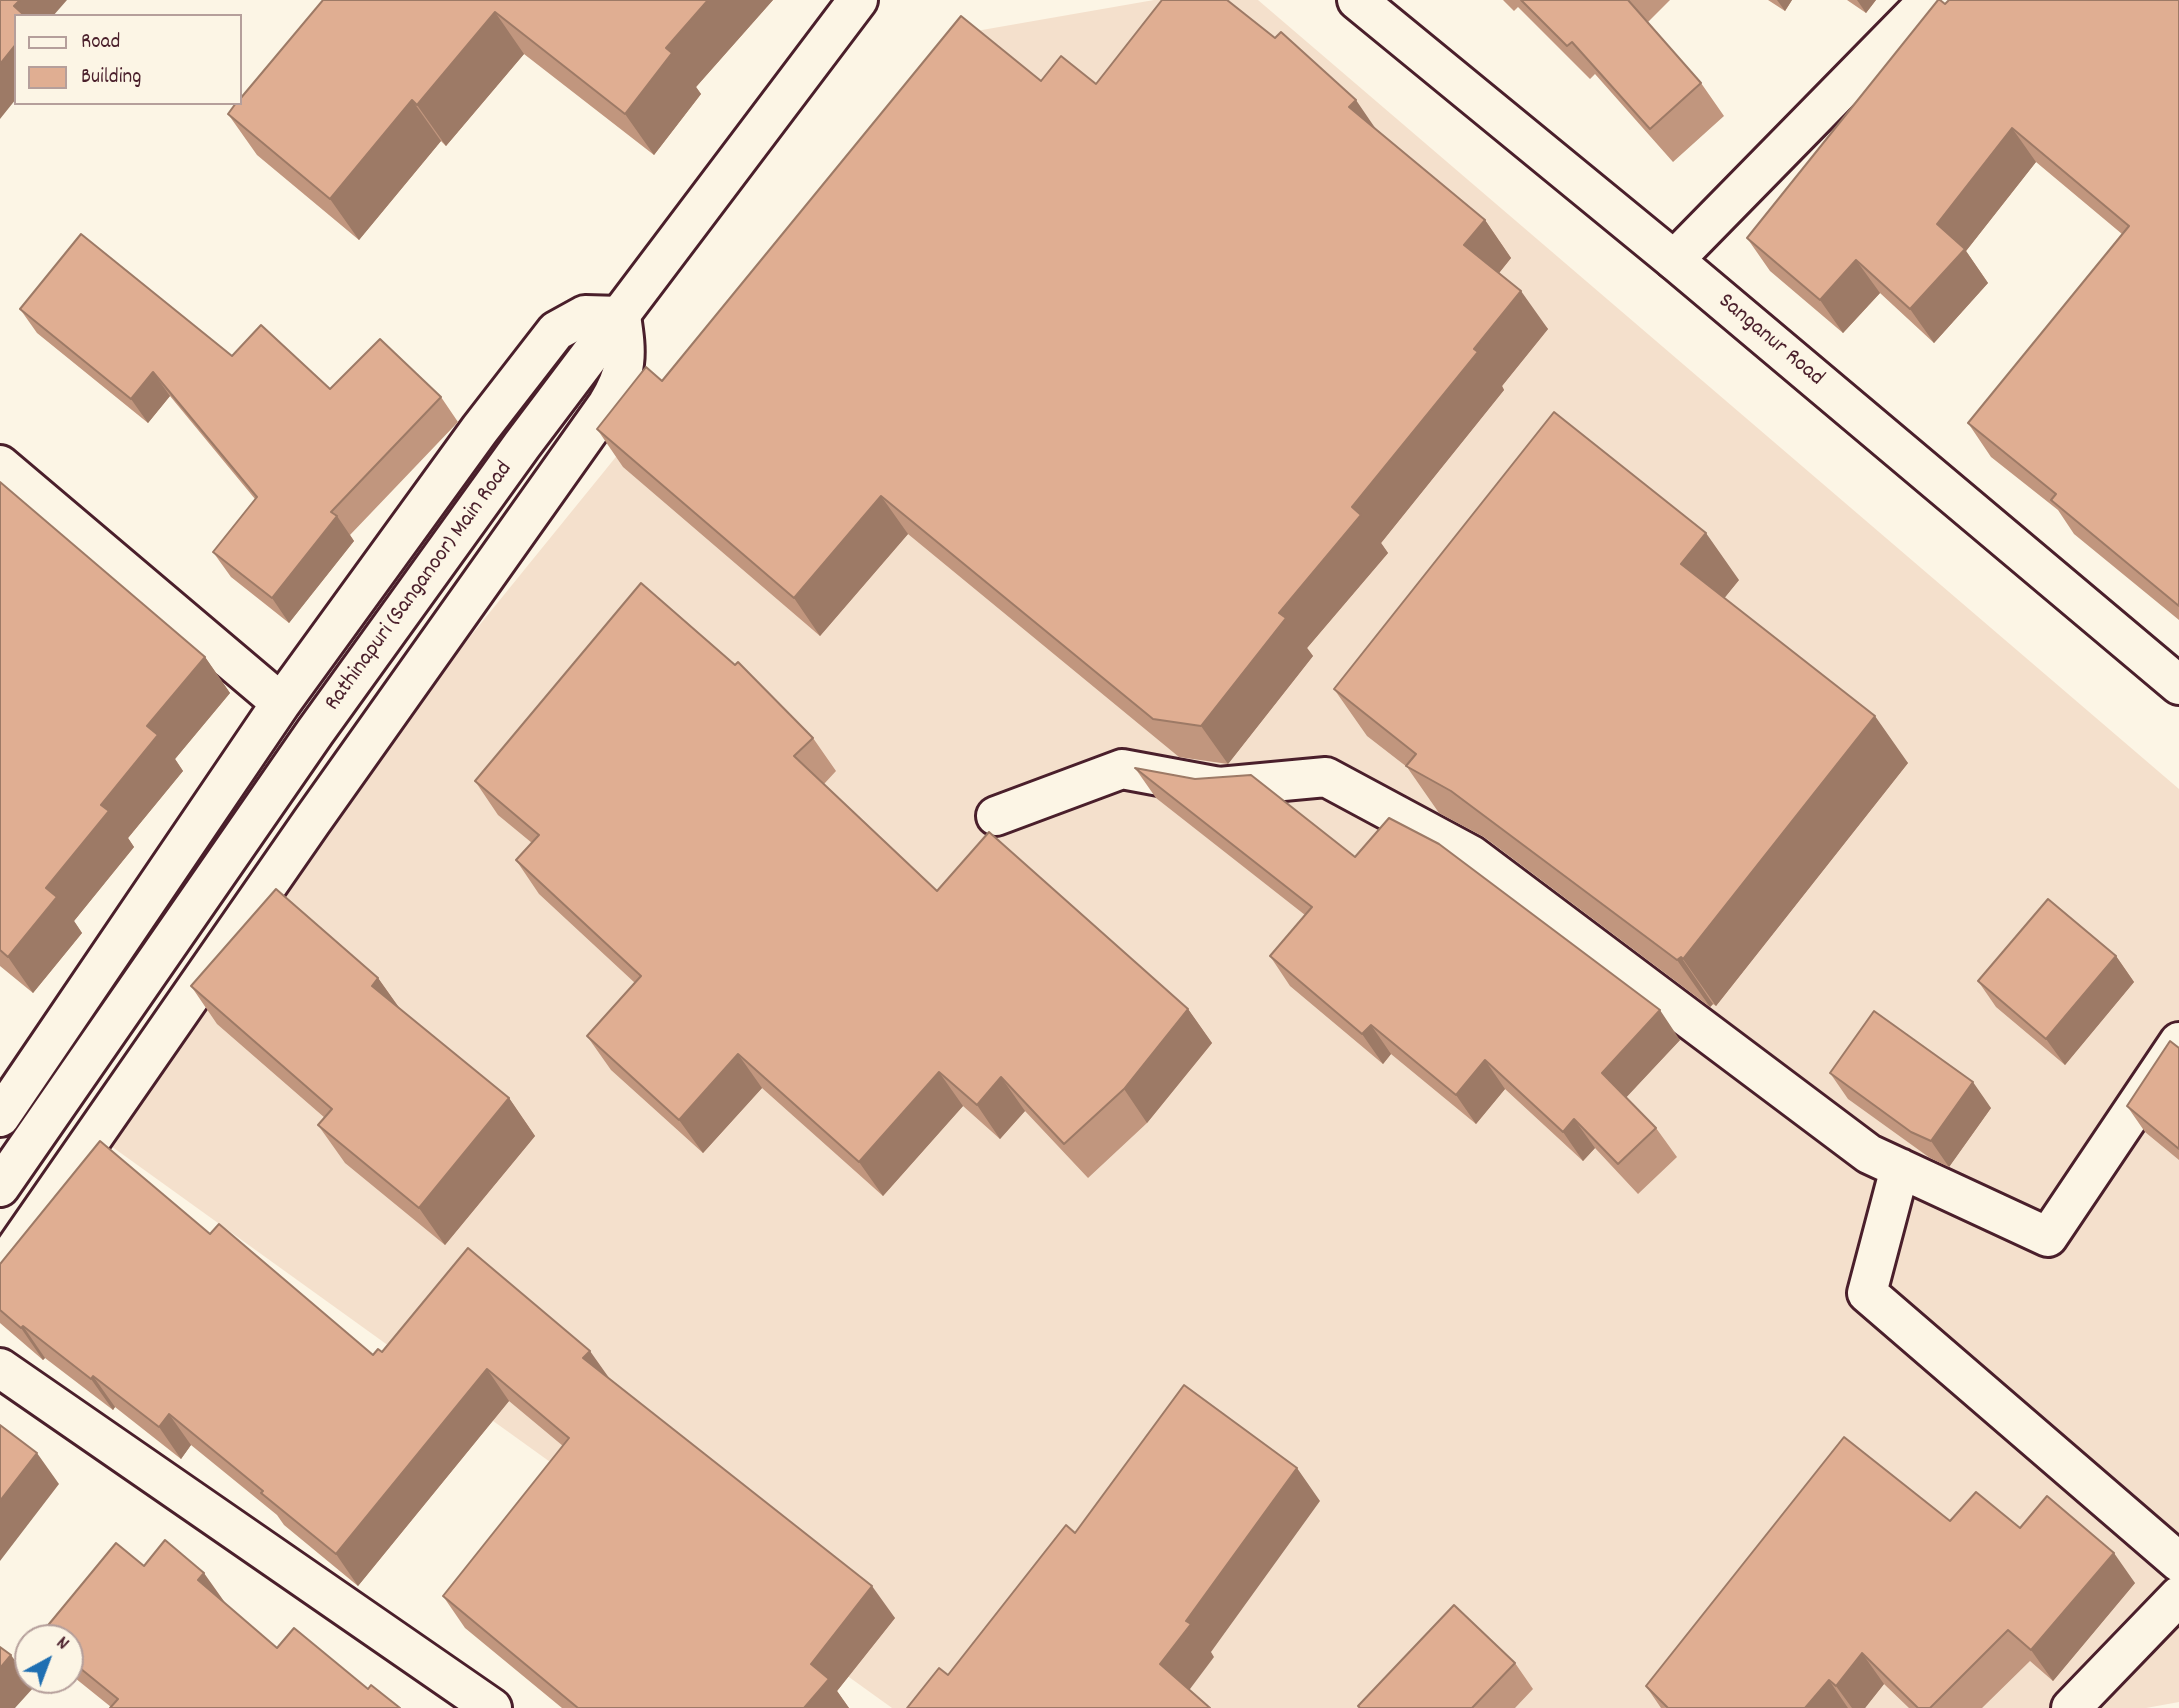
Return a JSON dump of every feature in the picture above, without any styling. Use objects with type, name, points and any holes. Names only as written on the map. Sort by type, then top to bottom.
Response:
[{"type":"street","name":"Rathinapuri (Sanganoor) Main Road","points":[[0,1187],[315,732],[588,356],[621,316],[858,0]]},
{"type":"street","name":"Sanganur Road","points":[[1357,0],[1674,260],[2179,685]]},
{"type":"street","points":[[1674,260],[1929,0]]},
{"type":"street","points":[[0,1272],[312,821],[607,405],[622,381],[627,352],[621,316],[585,315],[556,331],[281,703],[4,1102]]},
{"type":"street","points":[[0,465],[281,703]]},
{"type":"street","points":[[996,816],[1122,769],[1219,787],[1326,777],[1471,855],[1869,1154],[2048,1237],[2179,1042]]},
{"type":"street","points":[[1900,1168],[1867,1293],[2179,1562]]},
{"type":"street","points":[[0,1368],[492,1708]]},
{"type":"street","points":[[2071,1708],[2179,1596]]},
{"type":"shaded area","points":[[1154,0],[1258,0],[2179,789],[2179,1702],[2146,1708],[892,1708],[111,1146],[456,654],[959,34]]},
{"type":"building","points":[[0,0],[20,0],[14,6],[23,14],[14,14],[14,46],[0,64]]},
{"type":"building","points":[[323,0],[708,0],[666,48],[672,53],[625,114],[495,12],[417,105],[412,100],[330,199],[228,114],[235,105],[242,105],[242,97]]},
{"type":"building","points":[[1162,0],[1227,0],[1275,38],[1281,32],[1356,100],[1349,107],[1485,220],[1464,245],[1521,291],[1474,349],[1478,352],[1352,507],[1361,515],[1279,613],[1286,618],[1201,726],[1153,719],[881,496],[794,598],[597,429],[646,367],[662,381],[961,16],[1041,81],[1061,56],[1096,84]]},
{"type":"building","points":[[1521,0],[1628,0],[1701,83],[1650,129],[1572,42],[1567,46]]},
{"type":"building","points":[[1938,0],[1945,4],[1949,0],[2179,0],[2179,606],[2051,500],[2056,494],[1968,423],[2129,226],[2012,128],[1937,224],[1965,249],[1910,309],[1856,260],[1820,300],[1747,238]]},
{"type":"building","points":[[81,234],[232,356],[261,325],[330,389],[380,339],[441,397],[331,512],[337,516],[272,598],[213,552],[257,497],[153,372],[131,399],[20,309]]},
{"type":"building","points":[[1554,412],[1706,533],[1681,564],[1875,716],[1683,959],[1681,957],[1677,960],[1451,791],[1406,766],[1416,754],[1334,689]]},
{"type":"building","points":[[0,482],[205,657],[147,726],[158,735],[101,805],[109,811],[46,888],[57,897],[8,957],[0,950]]},
{"type":"building","points":[[641,583],[735,665],[738,662],[813,738],[794,756],[937,891],[989,832],[1188,1009],[1124,1089],[1064,1144],[1001,1077],[977,1105],[939,1072],[859,1162],[738,1054],[679,1120],[587,1036],[641,976],[516,860],[539,835],[475,781]]},
{"type":"building","points":[[1135,768],[1195,779],[1251,775],[1355,857],[1389,818],[1439,844],[1660,1010],[1602,1073],[1656,1128],[1618,1164],[1574,1119],[1563,1132],[1485,1060],[1456,1095],[1371,1025],[1362,1034],[1270,956],[1312,907]]},
{"type":"building","points":[[276,889],[378,978],[372,986],[509,1098],[419,1208],[318,1125],[332,1109],[191,986]]},
{"type":"building","points":[[2048,899],[2116,956],[2046,1039],[1978,981]]},
{"type":"building","points":[[1874,1011],[1973,1082],[1931,1141],[1911,1132],[1830,1073]]},
{"type":"building","points":[[2170,1041],[2179,1048],[2179,1149],[2127,1106]]},
{"type":"building","points":[[100,1141],[210,1234],[219,1224],[373,1355],[378,1349],[382,1352],[468,1248],[590,1351],[583,1358],[872,1586],[811,1664],[829,1679],[804,1708],[578,1708],[443,1596],[569,1438],[487,1369],[336,1554],[169,1414],[159,1427],[93,1376],[91,1379],[23,1326],[21,1328],[0,1310],[0,1264]]},
{"type":"building","points":[[1184,1385],[1297,1468],[1186,1621],[1191,1624],[1160,1664],[1210,1708],[907,1708],[939,1668],[948,1675],[1066,1525],[1075,1533]]},
{"type":"building","points":[[0,1425],[37,1453],[0,1501]]},
{"type":"building","points":[[1844,1437],[1950,1521],[1976,1492],[2020,1528],[2047,1496],[2114,1553],[2031,1650],[2008,1630],[1930,1708],[1918,1708],[1862,1653],[1836,1686],[1829,1680],[1805,1708],[1668,1708],[1646,1686]]},
{"type":"building","points":[[165,1540],[204,1573],[198,1580],[277,1648],[294,1628],[368,1689],[371,1685],[400,1708],[110,1708],[118,1699],[84,1671],[84,1624],[49,1624],[116,1543],[144,1566]]},
{"type":"building","points":[[1454,1605],[1515,1663],[1472,1708],[1360,1708],[1358,1706]]},
{"type":"building","points":[[0,1647],[11,1655],[0,1668]]}]
